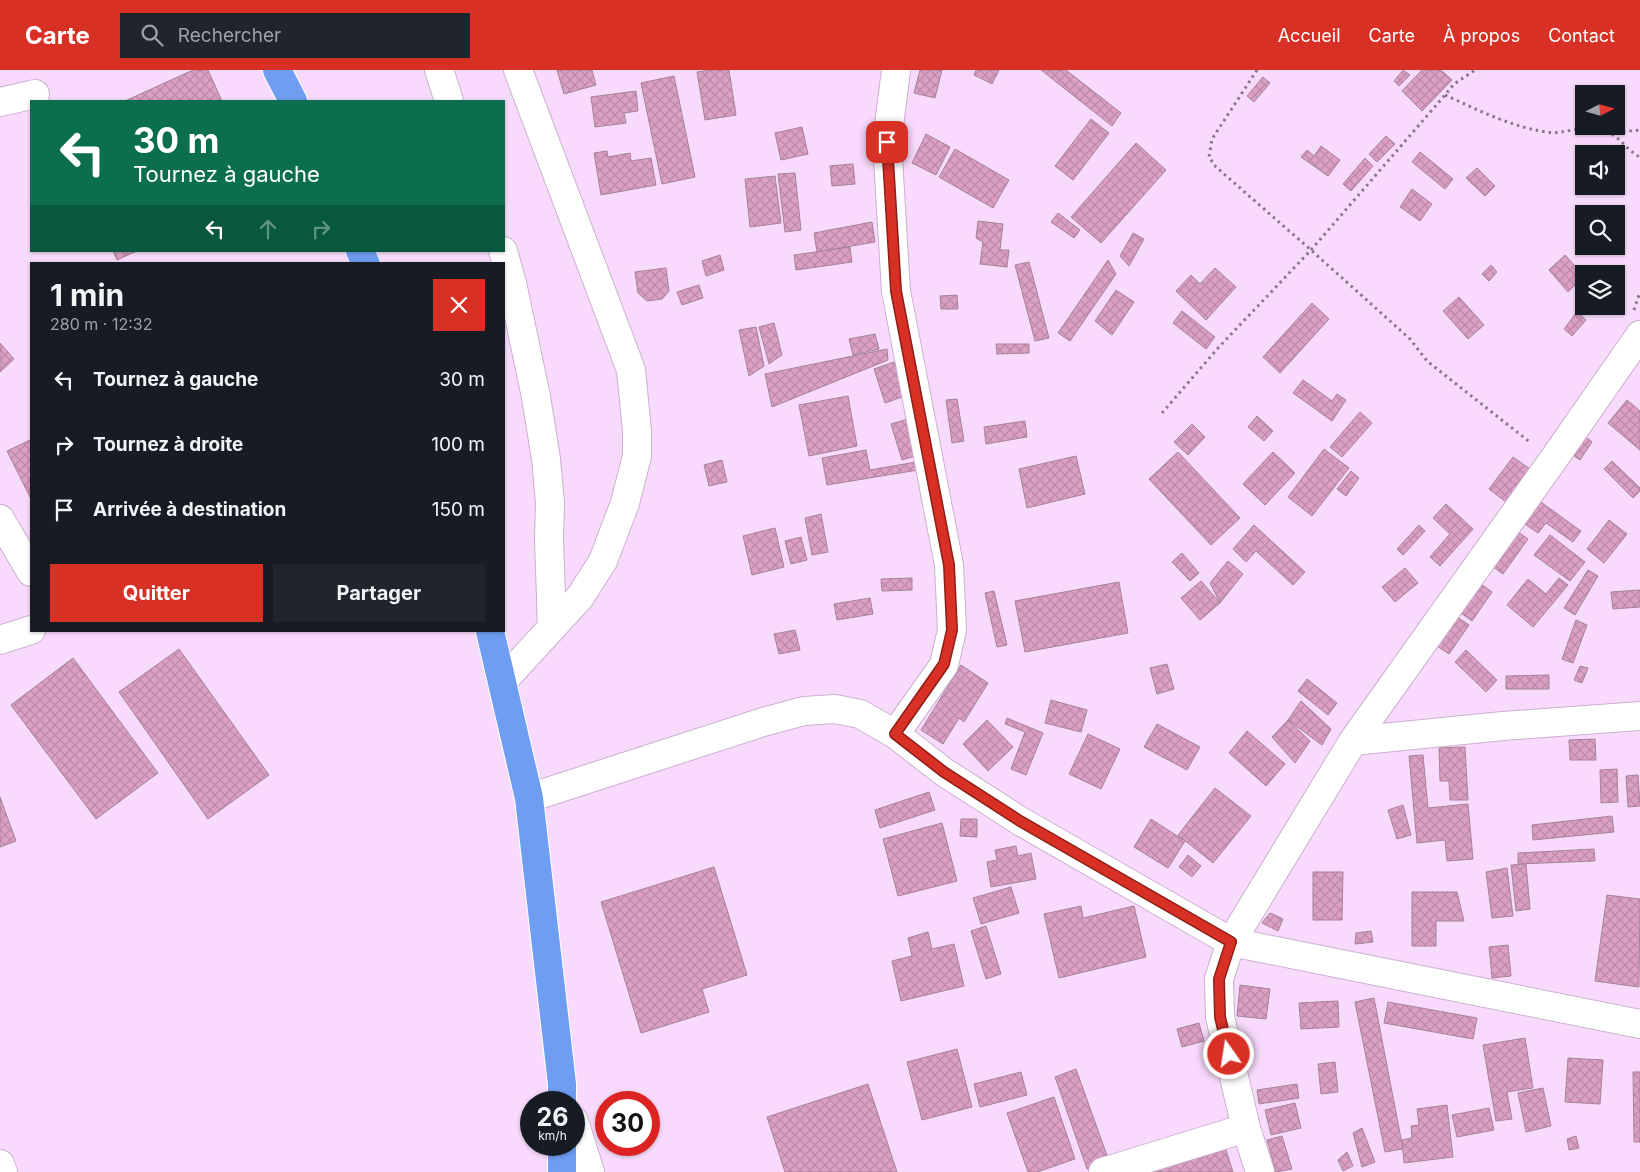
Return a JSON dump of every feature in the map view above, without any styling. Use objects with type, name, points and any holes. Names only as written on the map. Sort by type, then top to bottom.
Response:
[{"type":"highway","points":[[277,70],[292,100]]},
{"type":"highway","points":[[490,632],[529,798],[563,1091]]},
{"type":"highway","points":[[562,1156],[562,1172]]},
{"type":"street","points":[[439,70],[449,100]]},
{"type":"street","points":[[502,682],[580,597],[604,561],[625,503],[637,456],[637,430],[631,370],[518,70]]},
{"type":"street","points":[[895,734],[944,664],[952,630],[949,565],[896,291],[887,142],[896,70]]},
{"type":"street","points":[[0,102],[35,94]]},
{"type":"street","points":[[503,252],[512,283],[536,397],[546,459],[550,503],[549,540],[552,628]]},
{"type":"street","points":[[1260,1172],[1246,1128],[1220,1017],[1219,979],[1231,942],[1353,741],[1640,335]]},
{"type":"street","points":[[0,519],[30,570]]},
{"type":"street","points":[[0,640],[30,630]]},
{"type":"street","points":[[529,798],[764,722],[804,711],[835,709],[860,714],[895,734],[944,772],[1020,821],[1231,942],[1640,1024]]},
{"type":"street","points":[[1353,741],[1503,726],[1640,716]]},
{"type":"street","points":[[1102,1172],[1246,1128]]},
{"type":"street","points":[[585,1156],[590,1172]]},
{"type":"street","points":[[0,1164],[3,1172]]},
{"type":"path","points":[[1257,70],[1212,139],[1209,158],[1216,167],[1410,339],[1427,361],[1553,460]]},
{"type":"path","points":[[1162,413],[1218,348],[1311,250],[1454,84],[1475,70]]},
{"type":"path","points":[[1445,95],[1503,122],[1548,133],[1575,129]]},
{"type":"path","points":[[1625,132],[1640,130]]},
{"type":"path","points":[[1612,135],[1640,157]]},
{"type":"building","points":[[193,70],[208,70],[222,100],[127,100]]},
{"type":"building","points":[[557,70],[592,70],[596,85],[564,94]]},
{"type":"building","points":[[729,70],[736,115],[705,120],[697,72]]},
{"type":"building","points":[[920,70],[942,70],[935,98],[914,93]]},
{"type":"building","points":[[976,70],[999,70],[992,84],[974,75]]},
{"type":"building","points":[[1041,70],[1066,70],[1121,113],[1112,126]]},
{"type":"building","points":[[1403,70],[1410,75],[1399,86],[1394,81]]},
{"type":"building","points":[[1422,70],[1441,70],[1452,80],[1422,111],[1402,91]]},
{"type":"building","points":[[674,76],[695,177],[662,184],[641,83]]},
{"type":"building","points":[[1263,77],[1270,83],[1254,102],[1247,96]]},
{"type":"building","points":[[636,91],[638,111],[624,113],[626,123],[595,127],[591,97]]},
{"type":"building","points":[[1091,119],[1109,133],[1073,180],[1055,166]]},
{"type":"building","points":[[802,127],[808,154],[781,160],[775,133]]},
{"type":"building","points":[[926,134],[950,147],[936,175],[912,163]]},
{"type":"building","points":[[1386,136],[1395,144],[1377,162],[1369,154]]},
{"type":"building","points":[[1136,143],[1166,170],[1101,243],[1071,217]]},
{"type":"building","points":[[1321,146],[1340,160],[1328,176],[1301,157],[1307,150],[1314,156]]},
{"type":"building","points":[[955,149],[1009,180],[993,208],[939,177]]},
{"type":"building","points":[[607,151],[608,157],[630,153],[631,161],[651,158],[656,185],[601,195],[594,153]]},
{"type":"building","points":[[1420,152],[1453,179],[1445,189],[1412,162]]},
{"type":"building","points":[[1365,158],[1373,166],[1351,191],[1343,184]]},
{"type":"building","points":[[853,164],[855,184],[832,186],[830,166]]},
{"type":"building","points":[[1477,168],[1495,186],[1485,196],[1466,178]]},
{"type":"building","points":[[795,173],[801,230],[785,232],[778,174]]},
{"type":"building","points":[[775,176],[781,223],[750,227],[745,179]]},
{"type":"building","points":[[1412,189],[1432,204],[1420,221],[1400,207]]},
{"type":"building","points":[[1058,213],[1080,230],[1074,238],[1051,222]]},
{"type":"building","points":[[978,221],[1003,224],[1000,250],[1009,250],[1007,267],[980,264],[983,242],[976,238]]},
{"type":"building","points":[[872,222],[875,242],[817,252],[814,233]]},
{"type":"building","points":[[1133,233],[1144,239],[1129,266],[1120,256]]},
{"type":"building","points":[[850,247],[852,262],[796,270],[794,255]]},
{"type":"building","points":[[113,252],[135,252],[117,260]]},
{"type":"building","points":[[720,255],[724,270],[706,276],[702,261]]},
{"type":"building","points":[[1565,255],[1575,266],[1575,285],[1568,292],[1549,270]]},
{"type":"building","points":[[1108,260],[1116,274],[1070,341],[1058,333]]},
{"type":"building","points":[[1029,262],[1049,338],[1035,341],[1015,265]]},
{"type":"building","points":[[1491,265],[1497,272],[1489,281],[1482,274]]},
{"type":"building","points":[[666,268],[669,291],[662,299],[647,301],[638,293],[635,272]]},
{"type":"building","points":[[1215,268],[1236,287],[1206,320],[1176,291],[1191,275],[1200,284]]},
{"type":"building","points":[[699,285],[703,298],[682,305],[677,292]]},
{"type":"building","points":[[1116,290],[1134,302],[1112,335],[1095,321]]},
{"type":"building","points":[[957,295],[958,309],[941,309],[940,296]]},
{"type":"building","points":[[1459,297],[1484,325],[1468,339],[1443,311]]},
{"type":"building","points":[[1312,303],[1329,319],[1280,373],[1263,357]]},
{"type":"building","points":[[1182,311],[1215,337],[1206,349],[1173,323]]},
{"type":"building","points":[[1575,315],[1580,315],[1586,320],[1572,336],[1564,329]]},
{"type":"building","points":[[774,323],[782,355],[769,364],[759,327]]},
{"type":"building","points":[[756,327],[764,366],[749,376],[739,330]]},
{"type":"building","points":[[875,334],[879,349],[853,355],[849,339]]},
{"type":"building","points":[[0,343],[14,359],[0,372]]},
{"type":"building","points":[[996,344],[1029,344],[1029,353],[997,354]]},
{"type":"building","points":[[887,349],[888,360],[772,407],[765,374]]},
{"type":"building","points":[[894,362],[905,396],[885,403],[874,369]]},
{"type":"building","points":[[1303,380],[1332,401],[1337,394],[1346,400],[1332,421],[1293,393]]},
{"type":"building","points":[[848,396],[857,446],[809,456],[799,405]]},
{"type":"building","points":[[957,399],[964,441],[952,443],[946,400]]},
{"type":"building","points":[[1627,400],[1640,411],[1640,450],[1608,423]]},
{"type":"building","points":[[1360,412],[1372,423],[1342,457],[1330,447]]},
{"type":"building","points":[[1257,416],[1273,431],[1264,441],[1248,427]]},
{"type":"building","points":[[908,419],[919,455],[902,460],[891,424]]},
{"type":"building","points":[[1025,421],[1027,437],[986,444],[984,427]]},
{"type":"building","points":[[1192,424],[1205,437],[1188,455],[1174,442]]},
{"type":"building","points":[[1586,437],[1592,442],[1580,460],[1573,455]]},
{"type":"building","points":[[30,440],[30,497],[7,451]]},
{"type":"building","points":[[1324,449],[1349,468],[1312,516],[1288,497]]},
{"type":"building","points":[[866,450],[870,470],[916,462],[918,470],[827,485],[822,458]]},
{"type":"building","points":[[1178,452],[1240,518],[1211,545],[1149,479]]},
{"type":"building","points":[[1273,452],[1295,473],[1265,505],[1243,484]]},
{"type":"building","points":[[1076,456],[1085,494],[1027,508],[1019,469]]},
{"type":"building","points":[[1513,457],[1530,469],[1506,502],[1489,489]]},
{"type":"building","points":[[722,460],[727,482],[709,486],[704,465]]},
{"type":"building","points":[[1612,461],[1640,488],[1640,491],[1633,498],[1604,469]]},
{"type":"building","points":[[1351,471],[1359,478],[1346,496],[1337,489]]},
{"type":"building","points":[[1538,500],[1581,531],[1573,542],[1546,523],[1538,533],[1522,522]]},
{"type":"building","points":[[1446,504],[1473,529],[1440,566],[1430,557],[1450,534],[1433,518]]},
{"type":"building","points":[[821,514],[828,552],[812,555],[805,518]]},
{"type":"building","points":[[1609,520],[1627,534],[1604,563],[1587,549]]},
{"type":"building","points":[[1254,525],[1305,572],[1293,585],[1256,551],[1246,562],[1233,549]]},
{"type":"building","points":[[1419,525],[1425,531],[1403,555],[1397,549]]},
{"type":"building","points":[[775,528],[784,567],[752,575],[743,536]]},
{"type":"building","points":[[1517,531],[1528,539],[1503,574],[1492,566]]},
{"type":"building","points":[[1550,535],[1585,562],[1570,581],[1534,555]]},
{"type":"building","points":[[801,537],[807,560],[791,564],[785,541]]},
{"type":"building","points":[[1182,553],[1199,573],[1190,581],[1172,562]]},
{"type":"building","points":[[1228,561],[1243,574],[1220,603],[1210,583]]},
{"type":"building","points":[[1405,568],[1418,583],[1395,602],[1382,587]]},
{"type":"building","points":[[1588,570],[1598,576],[1575,615],[1564,608]]},
{"type":"building","points":[[912,578],[912,590],[882,591],[881,579]]},
{"type":"building","points":[[1559,578],[1568,585],[1533,627],[1507,605],[1528,579],[1546,594]]},
{"type":"building","points":[[1201,581],[1220,603],[1200,620],[1181,598]]},
{"type":"building","points":[[1119,582],[1128,633],[1025,652],[1015,601]]},
{"type":"building","points":[[1481,584],[1492,592],[1472,621],[1461,613]]},
{"type":"building","points":[[1640,590],[1640,607],[1613,609],[1611,592]]},
{"type":"building","points":[[994,591],[1007,645],[997,647],[985,593]]},
{"type":"building","points":[[870,598],[873,614],[837,620],[834,604]]},
{"type":"building","points":[[1457,617],[1469,625],[1449,654],[1437,646]]},
{"type":"building","points":[[1576,620],[1587,625],[1573,663],[1562,659]]},
{"type":"building","points":[[795,630],[800,650],[779,654],[774,634]]},
{"type":"building","points":[[179,649],[269,775],[208,819],[119,692]]},
{"type":"building","points":[[1466,650],[1497,680],[1486,692],[1455,662]]},
{"type":"building","points":[[73,658],[158,773],[96,819],[11,705]]},
{"type":"building","points":[[1167,664],[1174,689],[1157,694],[1150,668]]},
{"type":"building","points":[[961,665],[988,683],[964,722],[959,718],[943,744],[921,730]]},
{"type":"building","points":[[1580,666],[1588,668],[1582,683],[1574,680]]},
{"type":"building","points":[[1549,675],[1549,689],[1506,689],[1506,676]]},
{"type":"building","points":[[1307,679],[1337,703],[1328,715],[1298,691]]},
{"type":"building","points":[[1051,700],[1087,710],[1081,732],[1045,723]]},
{"type":"building","points":[[1301,701],[1331,729],[1322,745],[1288,720]]},
{"type":"building","points":[[1007,718],[1043,733],[1026,775],[1011,769],[1025,732],[1005,724]]},
{"type":"building","points":[[987,720],[1013,747],[988,771],[963,744]]},
{"type":"building","points":[[1288,720],[1310,741],[1295,763],[1272,737]]},
{"type":"building","points":[[1157,724],[1200,747],[1187,770],[1144,747]]},
{"type":"building","points":[[1247,731],[1285,764],[1266,786],[1229,753]]},
{"type":"building","points":[[1088,734],[1120,749],[1101,789],[1069,774]]},
{"type":"building","points":[[1595,739],[1596,760],[1570,760],[1569,740]]},
{"type":"building","points":[[1465,747],[1468,800],[1450,800],[1449,781],[1440,781],[1439,748]]},
{"type":"building","points":[[1423,755],[1428,808],[1468,804],[1473,859],[1447,861],[1445,840],[1417,843],[1409,756]]},
{"type":"building","points":[[1617,769],[1618,802],[1601,803],[1600,770]]},
{"type":"building","points":[[1638,775],[1640,806],[1628,807],[1626,776]]},
{"type":"building","points":[[1215,788],[1251,816],[1213,863],[1178,835]]},
{"type":"building","points":[[929,792],[935,810],[880,828],[875,810]]},
{"type":"building","points":[[0,797],[16,841],[0,847]]},
{"type":"building","points":[[1403,805],[1411,835],[1397,839],[1388,810]]},
{"type":"building","points":[[1612,816],[1614,832],[1533,840],[1532,825]]},
{"type":"building","points":[[961,819],[977,819],[977,837],[960,836]]},
{"type":"building","points":[[1151,819],[1185,841],[1168,868],[1134,847]]},
{"type":"building","points":[[942,823],[957,881],[898,896],[883,839]]},
{"type":"building","points":[[1016,846],[1018,856],[1031,853],[1036,879],[991,887],[987,862],[997,860],[995,850]]},
{"type":"building","points":[[1594,849],[1595,861],[1518,864],[1518,853]]},
{"type":"building","points":[[1188,855],[1201,866],[1192,877],[1179,867]]},
{"type":"building","points":[[1526,864],[1530,909],[1516,911],[1511,865]]},
{"type":"building","points":[[714,867],[747,975],[702,989],[709,1012],[641,1033],[601,902]]},
{"type":"building","points":[[1507,868],[1513,916],[1492,918],[1486,872]]},
{"type":"building","points":[[1313,872],[1343,872],[1342,920],[1313,920]]},
{"type":"building","points":[[1011,887],[1019,913],[981,924],[973,898]]},
{"type":"building","points":[[1412,892],[1457,892],[1464,921],[1436,921],[1436,946],[1412,946]]},
{"type":"building","points":[[1607,895],[1640,899],[1639,987],[1595,981]]},
{"type":"building","points":[[1081,906],[1083,918],[1134,906],[1146,957],[1059,978],[1044,914]]},
{"type":"building","points":[[1270,913],[1283,919],[1278,931],[1262,923]]},
{"type":"building","points":[[986,926],[1001,974],[986,979],[971,931]]},
{"type":"building","points":[[1371,931],[1373,942],[1355,944],[1356,933]]},
{"type":"building","points":[[928,932],[932,949],[954,944],[964,986],[901,1001],[892,961],[912,956],[908,938]]},
{"type":"building","points":[[1508,945],[1511,976],[1492,978],[1489,947]]},
{"type":"building","points":[[1240,985],[1270,989],[1266,1019],[1237,1016]]},
{"type":"building","points":[[1374,998],[1403,1149],[1385,1152],[1355,1002]]},
{"type":"building","points":[[1338,1001],[1339,1027],[1301,1029],[1299,1003]]},
{"type":"building","points":[[1388,1002],[1477,1018],[1473,1039],[1384,1023]]},
{"type":"building","points":[[1199,1023],[1204,1041],[1182,1047],[1177,1029]]},
{"type":"building","points":[[1525,1038],[1533,1088],[1507,1092],[1512,1119],[1496,1121],[1483,1045]]},
{"type":"building","points":[[957,1049],[972,1107],[922,1120],[907,1062]]},
{"type":"building","points":[[1568,1058],[1603,1060],[1600,1104],[1565,1102]]},
{"type":"building","points":[[1335,1062],[1338,1092],[1321,1094],[1318,1064]]},
{"type":"building","points":[[1076,1069],[1109,1161],[1087,1169],[1055,1077]]},
{"type":"building","points":[[1021,1072],[1027,1095],[980,1107],[974,1084]]},
{"type":"building","points":[[1633,1072],[1640,1072],[1640,1142],[1634,1142]]},
{"type":"building","points":[[868,1084],[897,1172],[785,1172],[767,1117]]},
{"type":"building","points":[[1297,1084],[1299,1098],[1259,1104],[1257,1090]]},
{"type":"building","points":[[1543,1088],[1551,1126],[1526,1132],[1518,1093]]},
{"type":"building","points":[[1054,1097],[1075,1159],[1037,1172],[1028,1172],[1007,1113]]},
{"type":"building","points":[[1295,1103],[1301,1128],[1271,1135],[1265,1110]]},
{"type":"building","points":[[1447,1105],[1453,1157],[1404,1163],[1402,1140],[1412,1138],[1411,1126],[1419,1125],[1417,1109]]},
{"type":"building","points":[[1489,1108],[1494,1130],[1457,1137],[1452,1115]]},
{"type":"building","points":[[1362,1128],[1375,1162],[1362,1167],[1353,1133]]},
{"type":"building","points":[[1282,1136],[1292,1169],[1276,1172],[1267,1140]]},
{"type":"building","points":[[1576,1136],[1579,1148],[1569,1150],[1567,1139]]},
{"type":"building","points":[[1224,1144],[1233,1172],[1150,1172],[1149,1167]]},
{"type":"building","points":[[1347,1152],[1353,1166],[1343,1171],[1338,1160]]},
{"type":"route","points":[[887,142],[896,291],[949,565],[952,630],[944,664],[895,734],[944,772],[1020,821],[1231,942],[1219,979],[1220,1017],[1229,1054]]}]
